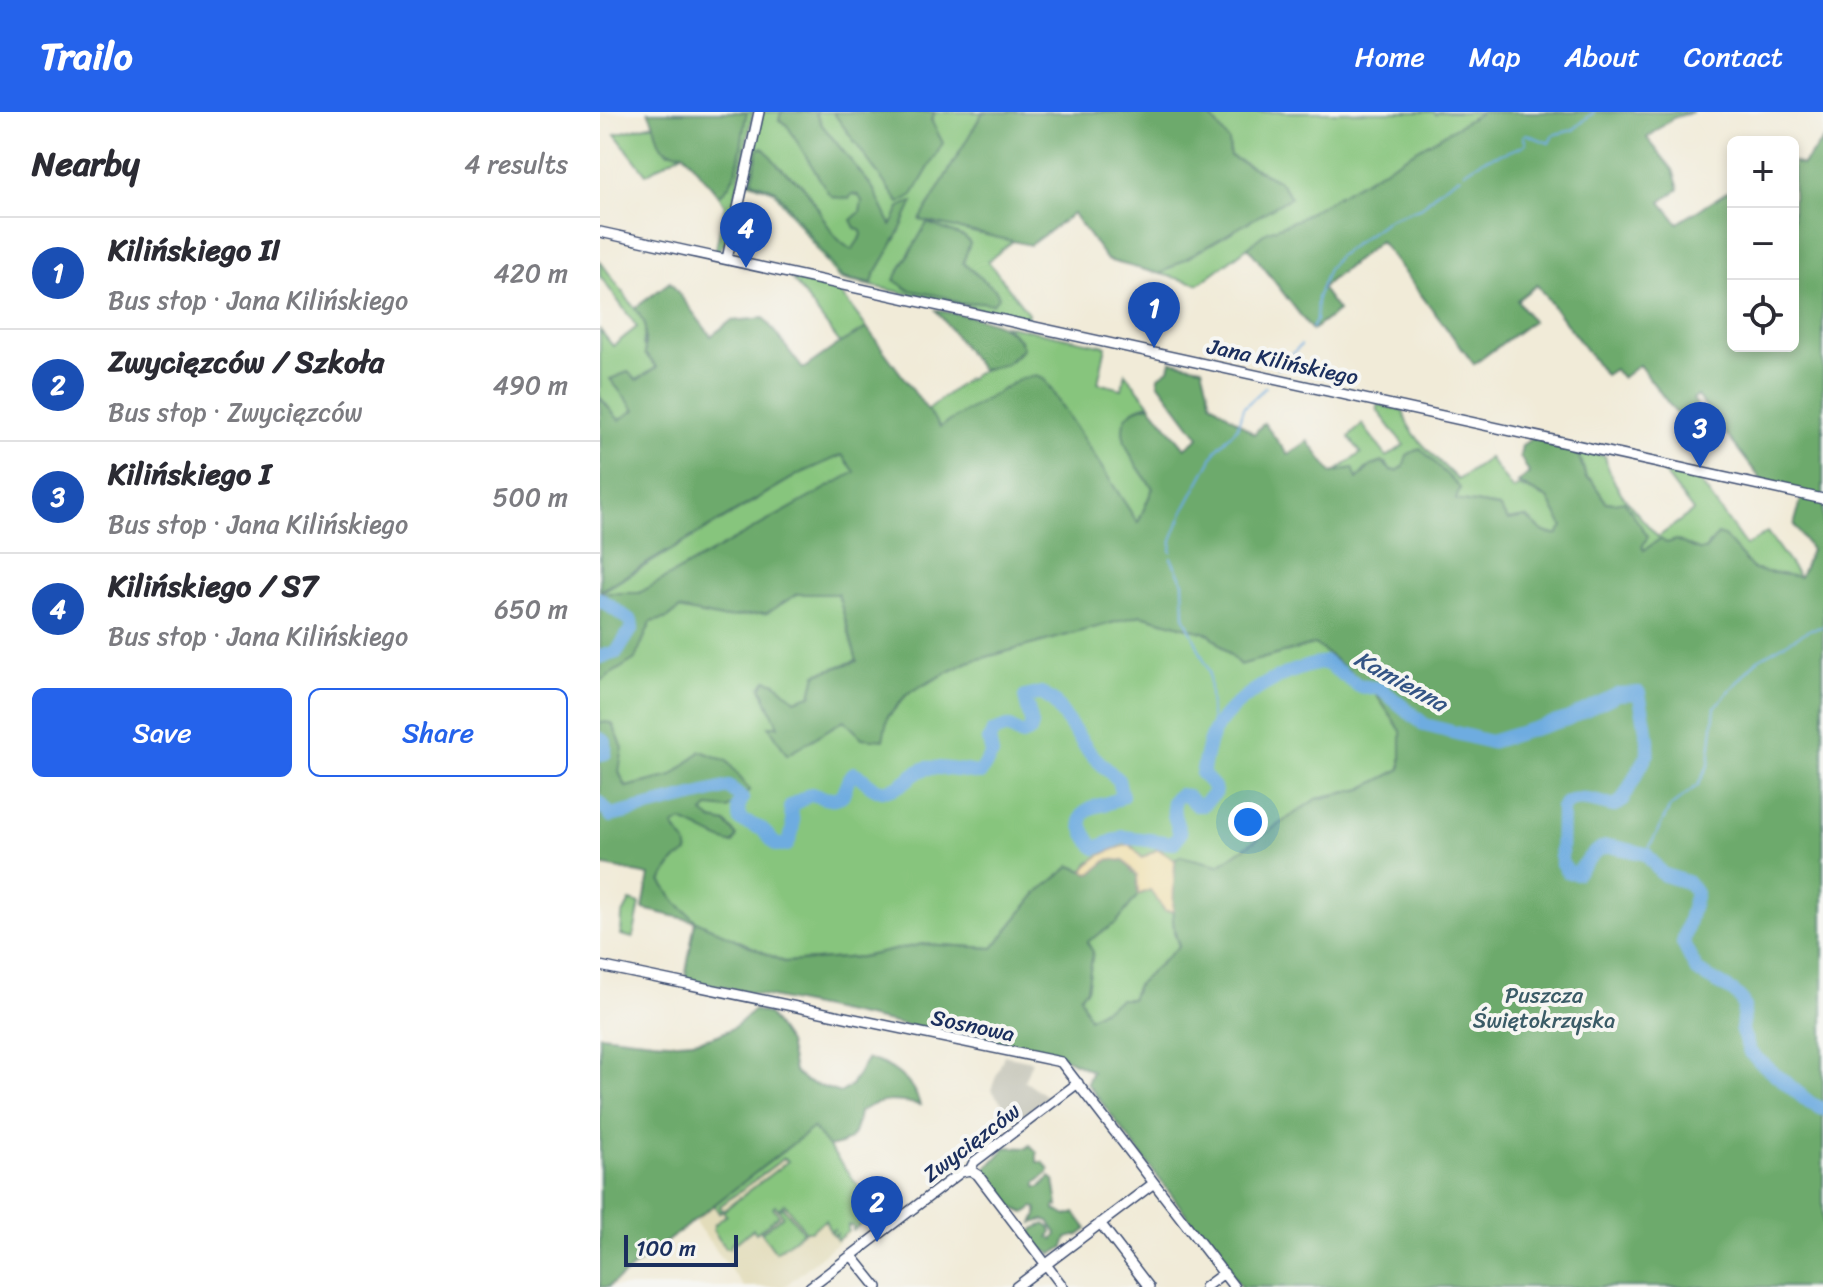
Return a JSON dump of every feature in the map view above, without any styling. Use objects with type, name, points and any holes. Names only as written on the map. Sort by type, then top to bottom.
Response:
[{"type":"street","points":[[727,259],[759,112]]},
{"type":"street","name":"Jana Kilińskiego","points":[[600,232],[1823,499]]},
{"type":"street","name":"Sosnowa","points":[[600,966],[1061,1062],[1234,1287]]},
{"type":"street","name":"Zwycięzców","points":[[810,1287],[961,1172],[970,1170],[974,1162],[1078,1083]]},
{"type":"street","points":[[970,1170],[978,1175],[1063,1287]]},
{"type":"street","points":[[1016,1287],[1154,1183]]},
{"type":"street","points":[[1100,1223],[1149,1287]]},
{"type":"street","points":[[852,1256],[877,1287]]},
{"type":"street","points":[[1205,1287],[1224,1273]]},
{"type":"shaded area","points":[[1004,1055],[1032,1061],[1024,1081],[1048,1097],[1017,1121],[991,1090]]},
{"type":"shaded area","points":[[813,1127],[878,1211],[851,1221],[845,1227],[849,1233],[784,1287],[744,1287],[696,1224],[698,1217]]},
{"type":"green space","points":[[648,112],[747,112],[737,168],[733,179],[719,196],[684,153],[673,152],[661,145]]},
{"type":"green space","points":[[747,112],[753,112],[725,243],[715,253],[725,205],[719,196],[733,179],[737,168]]},
{"type":"green space","points":[[762,112],[833,112],[900,202],[935,112],[983,112],[921,220],[1013,241],[988,261],[1028,313],[1027,319],[839,279],[774,191],[747,181]]},
{"type":"green space","points":[[781,112],[815,112],[873,188],[891,225],[899,208],[913,202],[872,284],[842,278],[776,190],[752,181],[758,150],[762,147],[780,168],[803,186],[843,244],[852,250],[862,235],[851,220],[860,212],[862,201],[858,195],[852,194],[849,199],[829,194],[787,125],[779,120]]},
{"type":"green space","points":[[833,112],[935,112],[931,120],[943,143],[913,195],[899,203]]},
{"type":"green space","points":[[983,112],[1207,112],[1229,141],[1230,156],[1278,180],[1291,197],[1160,274],[1107,260],[1073,214],[1030,245],[920,220]]},
{"type":"green space","points":[[1207,112],[1482,112],[1449,133],[1622,378],[1614,369],[1605,375],[1537,285],[1517,300],[1532,321],[1474,364],[1380,241],[1321,288],[1338,311],[1312,330],[1248,247],[1199,284],[1160,274],[1290,197],[1278,180],[1230,156],[1229,141]]},
{"type":"green space","name":"Puszcza Świętokrzyska","points":[[1482,112],[1693,112],[1673,118],[1647,138],[1673,170],[1679,189],[1661,202],[1678,223],[1727,192],[1727,352],[1799,352],[1799,164],[1802,165],[1823,140],[1823,1287],[1241,1287],[1087,1083],[1092,1071],[1066,1059],[685,979],[695,921],[643,909],[649,875],[600,865],[600,722],[612,723],[623,748],[619,772],[626,787],[672,776],[701,751],[727,761],[750,790],[728,809],[709,807],[703,813],[712,820],[726,823],[737,836],[733,844],[681,821],[673,826],[686,844],[688,853],[674,861],[661,881],[676,902],[696,921],[784,962],[861,957],[923,944],[993,948],[1037,893],[1071,866],[1091,874],[1109,859],[1124,861],[1137,876],[1138,895],[1116,923],[1087,942],[1093,952],[1087,989],[1080,996],[1089,1018],[1120,999],[1131,999],[1137,985],[1179,946],[1172,903],[1175,860],[1180,856],[1219,865],[1316,799],[1362,789],[1401,769],[1401,731],[1373,690],[1315,644],[1240,665],[1210,634],[1141,615],[968,662],[908,693],[888,716],[883,740],[862,738],[844,720],[787,755],[769,726],[778,726],[761,688],[766,680],[776,683],[795,700],[811,695],[816,674],[857,661],[838,594],[797,594],[767,613],[722,618],[679,609],[668,618],[651,622],[635,659],[600,681],[600,593],[639,593],[855,472],[842,455],[799,474],[600,591],[600,397],[619,420],[635,410],[610,379],[628,372],[637,380],[657,367],[645,354],[645,324],[635,308],[670,282],[711,336],[731,321],[764,318],[803,369],[867,328],[940,427],[1018,380],[1036,375],[1044,379],[1138,523],[1153,488],[1130,454],[1123,429],[1126,419],[1134,410],[1150,405],[1185,448],[1199,437],[1158,382],[1159,376],[1169,369],[1171,361],[1202,367],[1211,402],[1254,434],[1264,423],[1288,455],[1308,441],[1332,473],[1353,468],[1357,479],[1371,466],[1383,462],[1390,470],[1397,471],[1403,467],[1407,455],[1420,448],[1460,488],[1456,500],[1499,507],[1508,520],[1525,517],[1544,532],[1558,534],[1563,526],[1548,499],[1518,483],[1529,473],[1520,456],[1522,445],[1533,438],[1567,447],[1579,456],[1586,478],[1592,481],[1606,502],[1624,501],[1648,537],[1642,547],[1644,550],[1660,539],[1667,543],[1676,540],[1705,550],[1718,534],[1724,536],[1754,570],[1800,577],[1811,550],[1794,525],[1803,493],[1763,482],[1697,396],[1693,399],[1699,408],[1682,421],[1639,365],[1622,378],[1614,369],[1605,375],[1537,285],[1517,300],[1532,321],[1474,364],[1380,241],[1321,288],[1338,311],[1312,330],[1248,247],[1266,232],[1296,220]]},
{"type":"green space","points":[[654,124],[667,152],[684,152],[646,174],[615,134]]},
{"type":"green space","points":[[927,223],[965,237],[970,243],[963,263],[996,290],[999,297],[992,304],[961,304],[945,297],[909,290],[894,280]]},
{"type":"green space","points":[[600,261],[646,324],[643,345],[657,367],[637,380],[611,379],[635,410],[619,421],[600,397],[600,330],[613,346],[637,327],[600,276]]},
{"type":"green space","points":[[792,279],[842,289],[842,295],[867,328],[840,343]]},
{"type":"green space","points":[[936,310],[998,324],[1009,330],[1023,348],[1006,364],[981,370]]},
{"type":"green space","points":[[1004,325],[1106,346],[1098,383],[1122,389],[1125,373],[1150,404],[1126,418],[1124,429],[1131,454],[1153,488],[1138,523],[1060,407],[1050,386],[940,428],[927,410],[972,376],[1007,362],[1018,354],[1023,348],[1020,340]]},
{"type":"green space","points":[[1377,404],[1404,411],[1405,419],[1417,437],[1458,480],[1489,458],[1513,490],[1519,486],[1548,499],[1564,526],[1558,534],[1552,534],[1544,532],[1526,517],[1508,520],[1499,507],[1456,500],[1403,467],[1397,471],[1390,470],[1386,463],[1366,469],[1357,479],[1347,469],[1332,474],[1361,453],[1349,437],[1362,424],[1387,457],[1404,445],[1378,411]]},
{"type":"green space","points":[[1567,447],[1605,456],[1619,490],[1658,537],[1693,511],[1662,470],[1697,478],[1746,546],[1767,532],[1800,578],[1754,570],[1709,543],[1705,550],[1645,551],[1613,503],[1606,502],[1592,481],[1586,478],[1582,462]]},
{"type":"green space","points":[[842,455],[856,472],[639,593],[600,593],[799,474]]},
{"type":"green space","points":[[797,594],[838,594],[857,660],[817,674],[811,695],[795,700],[761,687],[779,726],[770,726],[787,755],[844,720],[888,717],[908,693],[968,662],[1141,615],[1210,634],[1240,665],[1315,644],[1373,690],[1401,731],[1401,769],[1362,789],[1322,797],[1222,865],[1208,865],[1181,856],[1175,860],[1158,849],[1142,858],[1090,861],[1084,871],[1071,866],[1037,893],[993,948],[923,944],[861,957],[784,962],[696,921],[676,902],[661,881],[686,843],[673,826],[681,821],[679,770],[672,776],[626,787],[619,772],[609,723],[600,722],[600,681],[637,653],[651,622],[668,618],[679,609],[722,618],[767,613]]},
{"type":"green space","points":[[1150,890],[1165,911],[1173,911],[1174,933],[1179,946],[1137,985],[1131,999],[1120,999],[1089,1018],[1079,996],[1087,989],[1093,952],[1086,942],[1116,923],[1138,895]]},
{"type":"green space","points":[[630,901],[640,904],[633,938],[621,935],[622,916]]},
{"type":"green space","points":[[754,1010],[768,1014],[788,1043],[794,1071],[805,1081],[840,1093],[851,1086],[867,1059],[884,1064],[900,1074],[912,1088],[920,1105],[889,1101],[867,1107],[859,1112],[852,1137],[828,1147],[813,1128],[608,1287],[600,1287],[600,1035],[666,1042],[698,1040],[732,1028]]},
{"type":"green space","points":[[813,1127],[878,1211],[853,1230],[853,1226],[848,1225],[848,1231],[837,1240],[834,1236],[838,1233],[833,1235],[831,1232],[835,1229],[830,1231],[825,1220],[810,1231],[805,1231],[785,1204],[778,1209],[775,1205],[773,1207],[779,1215],[756,1233],[753,1229],[737,1242],[732,1242],[730,1248],[725,1248],[713,1230],[715,1224],[726,1215],[723,1211],[788,1161],[784,1158],[720,1206],[722,1210],[719,1213],[714,1205]]},
{"type":"green space","points":[[1030,1145],[1037,1152],[1037,1162],[1043,1162],[1049,1169],[1036,1187],[1041,1187],[1050,1177],[1054,1180],[1058,1206],[1055,1210],[1067,1216],[1075,1213],[1087,1229],[1067,1238],[1064,1247],[1052,1254],[1037,1246],[1031,1232],[1045,1224],[1051,1228],[1049,1238],[1054,1239],[1057,1234],[1049,1221],[1033,1223],[1037,1208],[1025,1213],[1009,1206],[985,1170],[1006,1147],[1027,1148]]},
{"type":"green space","points":[[783,1207],[803,1232],[776,1252],[761,1232],[783,1216],[779,1210]]},
{"type":"sand","points":[[1130,844],[1142,858],[1158,849],[1175,860],[1173,911],[1165,911],[1150,890],[1138,895],[1137,876],[1124,861],[1109,859],[1091,874],[1084,871],[1098,857]]},
{"type":"waterway","points":[[1464,172],[1483,160],[1521,147],[1526,143],[1523,136],[1526,134],[1549,143],[1553,135],[1573,130],[1594,112]]},
{"type":"waterway","points":[[1312,328],[1316,321],[1317,298],[1328,269],[1338,256],[1389,219],[1422,207],[1440,189],[1461,176]]},
{"type":"waterway","points":[[1277,369],[1301,345]]},
{"type":"waterway","points":[[1171,552],[1172,540],[1184,510],[1217,449],[1237,428],[1243,408],[1266,387]]},
{"type":"waterway","points":[[1171,558],[1183,582],[1184,616],[1209,671],[1212,734]]},
{"type":"waterway","name":"Kamienna","points":[[600,599],[631,621],[632,628],[617,652],[600,657]]},
{"type":"waterway","points":[[1646,854],[1670,807],[1698,785],[1709,764],[1715,707],[1758,659],[1811,629],[1823,627]]},
{"type":"waterway","name":"Kamienna","points":[[600,803],[611,816],[729,787],[742,799],[738,807],[740,820],[762,829],[776,845],[787,845],[792,831],[792,805],[811,794],[831,799],[843,795],[854,773],[881,790],[895,788],[927,768],[980,773],[992,754],[989,740],[993,732],[1008,727],[1022,735],[1030,731],[1032,725],[1025,697],[1041,693],[1054,702],[1090,753],[1118,780],[1122,796],[1091,808],[1082,817],[1085,834],[1092,844],[1096,848],[1123,837],[1173,843],[1180,834],[1173,801],[1179,795],[1187,796],[1196,805],[1202,805],[1215,793],[1214,787],[1202,774],[1214,731],[1248,695],[1278,678],[1309,666],[1325,662],[1359,686],[1381,689],[1425,725],[1490,742],[1567,719],[1618,694],[1639,693],[1648,753],[1622,801],[1614,806],[1579,800],[1566,803],[1562,808],[1561,862],[1568,872],[1577,873],[1593,854],[1600,849],[1613,847],[1646,854],[1662,874],[1689,883],[1696,893],[1683,943],[1697,971],[1741,999],[1744,1007],[1742,1031],[1750,1052],[1810,1103],[1823,1109]]},
{"type":"waterway","name":"Kamienna","points":[[600,739],[605,742],[605,753],[600,755]]},
{"type":"place","name":"Kilińskiego / S7","points":[[746,268]]},
{"type":"place","name":"Kilińskiego II","points":[[1154,348]]},
{"type":"place","name":"Kilińskiego I","points":[[1700,468]]},
{"type":"place","name":"Zwycięzców / Szkoła","points":[[877,1242]]}]
